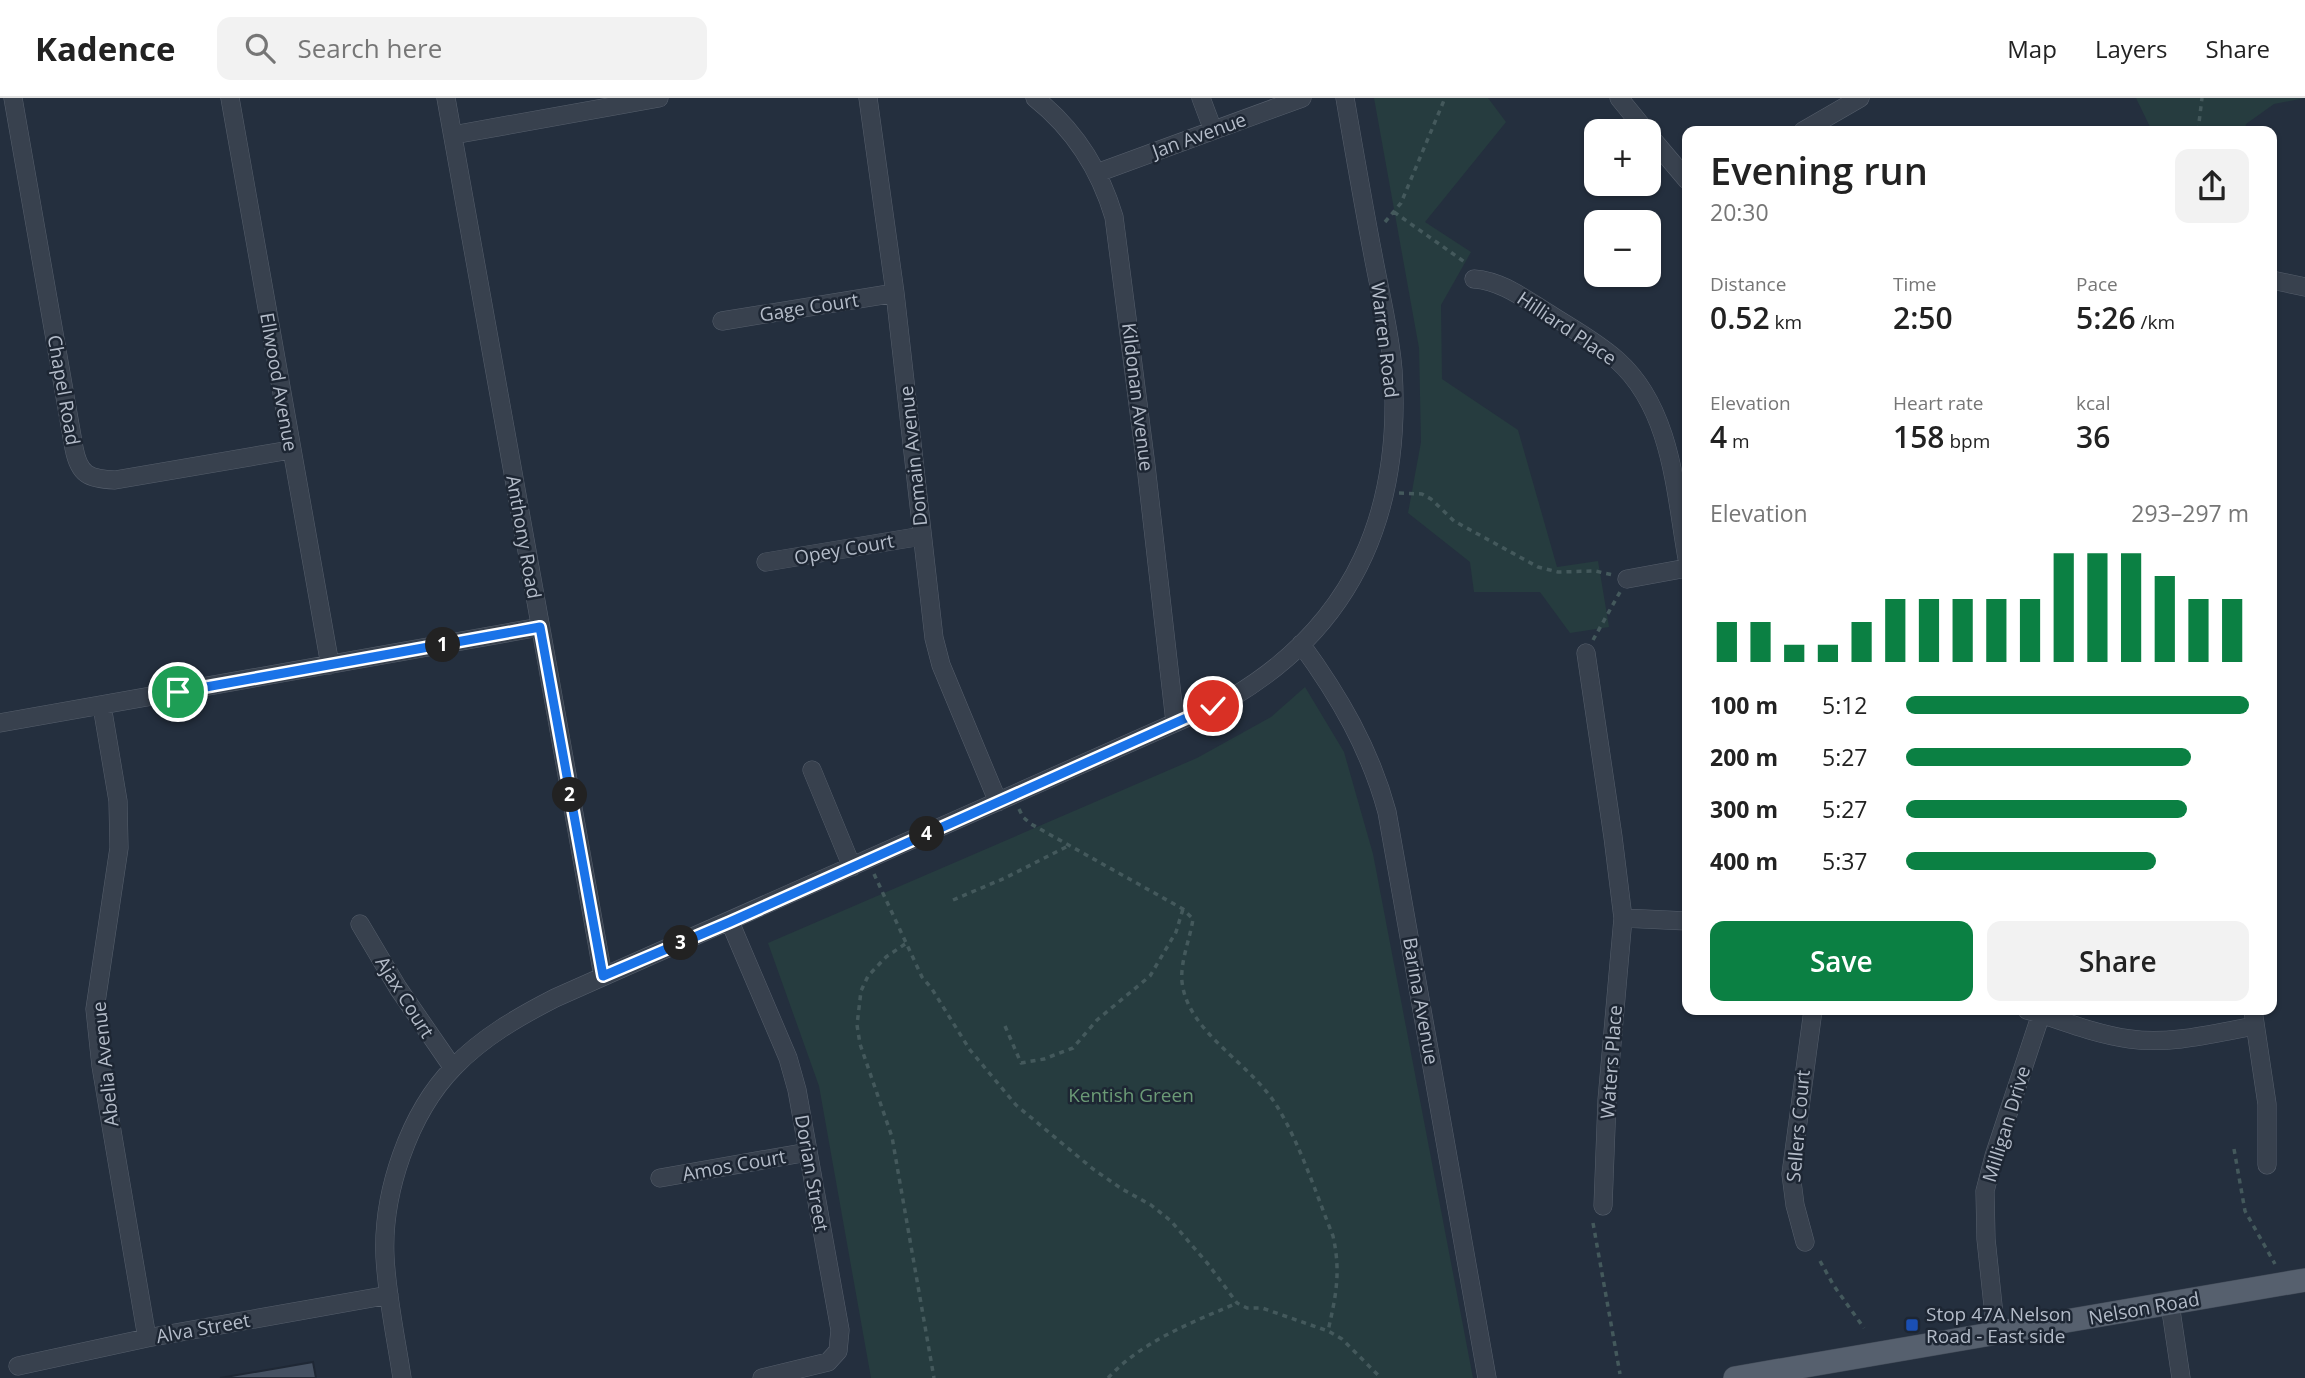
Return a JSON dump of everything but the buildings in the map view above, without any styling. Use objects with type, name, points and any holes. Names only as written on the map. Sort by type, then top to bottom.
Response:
[{"type":"main road","name":"Nelson Road","points":[[1735,1378],[2305,1280]]},
{"type":"street","name":"Chapel Road","points":[[13,98],[74,448],[82,470],[90,477],[115,480],[290,450]]},
{"type":"street","name":"Ellwood Avenue","points":[[230,98],[330,665]]},
{"type":"street","name":"Anthony Road","points":[[446,98],[603,976]]},
{"type":"street","points":[[453,135],[659,98]]},
{"type":"street","name":"Domain Avenue","points":[[868,98],[895,293],[936,652],[1006,799]]},
{"type":"street","name":"Kildonan Avenue","points":[[1035,98],[1071,134],[1097,173],[1114,217],[1175,722]]},
{"type":"street","points":[[1201,98],[1213,130]]},
{"type":"street","name":"Jan Avenue","points":[[1097,173],[1302,98]]},
{"type":"street","name":"Warren Road","points":[[402,1378],[389,1295],[385,1232],[393,1182],[401,1156],[437,1088],[453,1068],[480,1044],[523,1014],[603,976],[1231,698],[1249,687],[1301,644],[1339,601],[1357,572],[1377,525],[1387,491],[1394,426],[1392,367],[1345,98]]},
{"type":"street","points":[[1619,98],[1636,119]]},
{"type":"street","points":[[1812,126],[1860,98]]},
{"type":"street","points":[[1661,149],[1682,174]]},
{"type":"street","name":"Hilliard Place","points":[[1474,279],[1499,283],[1591,341],[1617,360],[1638,384],[1652,406],[1662,431],[1682,533]]},
{"type":"street","points":[[2277,281],[2305,287]]},
{"type":"street","name":"Gage Court","points":[[722,321],[895,293]]},
{"type":"street","name":"Opey Court","points":[[766,562],[922,536]]},
{"type":"street","points":[[1626,579],[1682,569]]},
{"type":"street","points":[[0,723],[540,627]]},
{"type":"street","name":"Barina Avenue","points":[[1301,644],[1359,734],[1375,771],[1387,812],[1487,1378]]},
{"type":"street","name":"Waters Place","points":[[1586,653],[1614,837],[1623,918],[1607,1100],[1603,1206]]},
{"type":"street","name":"Abelia Avenue","points":[[102,706],[120,824],[119,848],[95,1009],[107,1102],[147,1338]]},
{"type":"street","points":[[812,770],[852,867]]},
{"type":"street","points":[[1623,918],[1682,921]]},
{"type":"street","name":"Dorian Street","points":[[730,922],[788,1058],[797,1090],[840,1343],[834,1359],[828,1363],[762,1378]]},
{"type":"street","name":"Ajax Court","points":[[360,924],[398,988],[453,1068]]},
{"type":"street","name":"Sellers Court","points":[[1805,1242],[1795,1205],[1791,1174],[1812,1015]]},
{"type":"street","name":"Milligan Drive","points":[[1996,1334],[1986,1239],[1985,1191],[2033,1015]]},
{"type":"street","points":[[2044,1015],[2111,1036],[2140,1040],[2176,1038],[2254,1018],[2267,1104],[2267,1166]]},
{"type":"street","name":"Amos Court","points":[[660,1178],[808,1152]]},
{"type":"street","name":"Alva Street","points":[[19,1366],[147,1338],[389,1295]]},
{"type":"street","points":[[2170,1304],[2181,1378]]},
{"type":"path","points":[[1370,239],[1401,204],[1445,98]]},
{"type":"path","points":[[2199,126],[2202,98]]},
{"type":"path","points":[[1394,212],[1466,263],[1474,279]]},
{"type":"path","points":[[1387,491],[1422,494],[1454,521],[1538,566],[1558,572],[1595,571],[1626,579],[1586,653]]},
{"type":"path","points":[[1006,799],[1023,817],[1068,846],[1183,909],[1193,919],[1182,968],[1186,999],[1205,1031],[1250,1072],[1279,1108],[1333,1236],[1338,1255],[1338,1290],[1328,1331]]},
{"type":"path","points":[[953,900],[1005,878],[1068,846]]},
{"type":"path","points":[[869,860],[922,977],[991,1078],[1017,1105],[1061,1144],[1122,1189],[1151,1205],[1171,1222],[1237,1303],[1247,1308],[1262,1308],[1328,1331],[1342,1339],[1381,1378]]},
{"type":"path","points":[[1005,1026],[1021,1063],[1044,1059],[1073,1048],[1097,1020],[1150,976],[1176,932],[1183,909]]},
{"type":"path","points":[[905,944],[886,957],[868,976],[860,991],[857,1025],[860,1044],[892,1137],[934,1378]]},
{"type":"path","points":[[2234,1149],[2245,1211],[2275,1264]]},
{"type":"path","points":[[1592,1223],[1620,1374]]},
{"type":"path","points":[[1820,1261],[1864,1328]]},
{"type":"path","points":[[1108,1378],[1127,1359],[1152,1343],[1237,1303]]},
{"type":"green space","points":[[1374,98],[1488,98],[1506,122],[1425,222],[1471,252],[1441,305],[1442,379],[1518,430],[1557,567],[1598,561],[1609,627],[1570,633],[1540,592],[1474,592],[1470,562],[1408,513],[1421,442],[1419,348]]},
{"type":"green space","points":[[2136,98],[2305,98],[2274,104],[2246,126],[2150,126]]},
{"type":"green space","name":"Kentish Green","points":[[1305,687],[1344,752],[1373,854],[1473,1378],[871,1378],[819,1086],[768,943],[1197,758],[1271,717]]},
{"type":"place","name":"Stop 47A Nelson Road - East side","points":[[1912,1325]]},
{"type":"route","points":[[178,692],[540,627],[603,976],[1213,706]]}]
